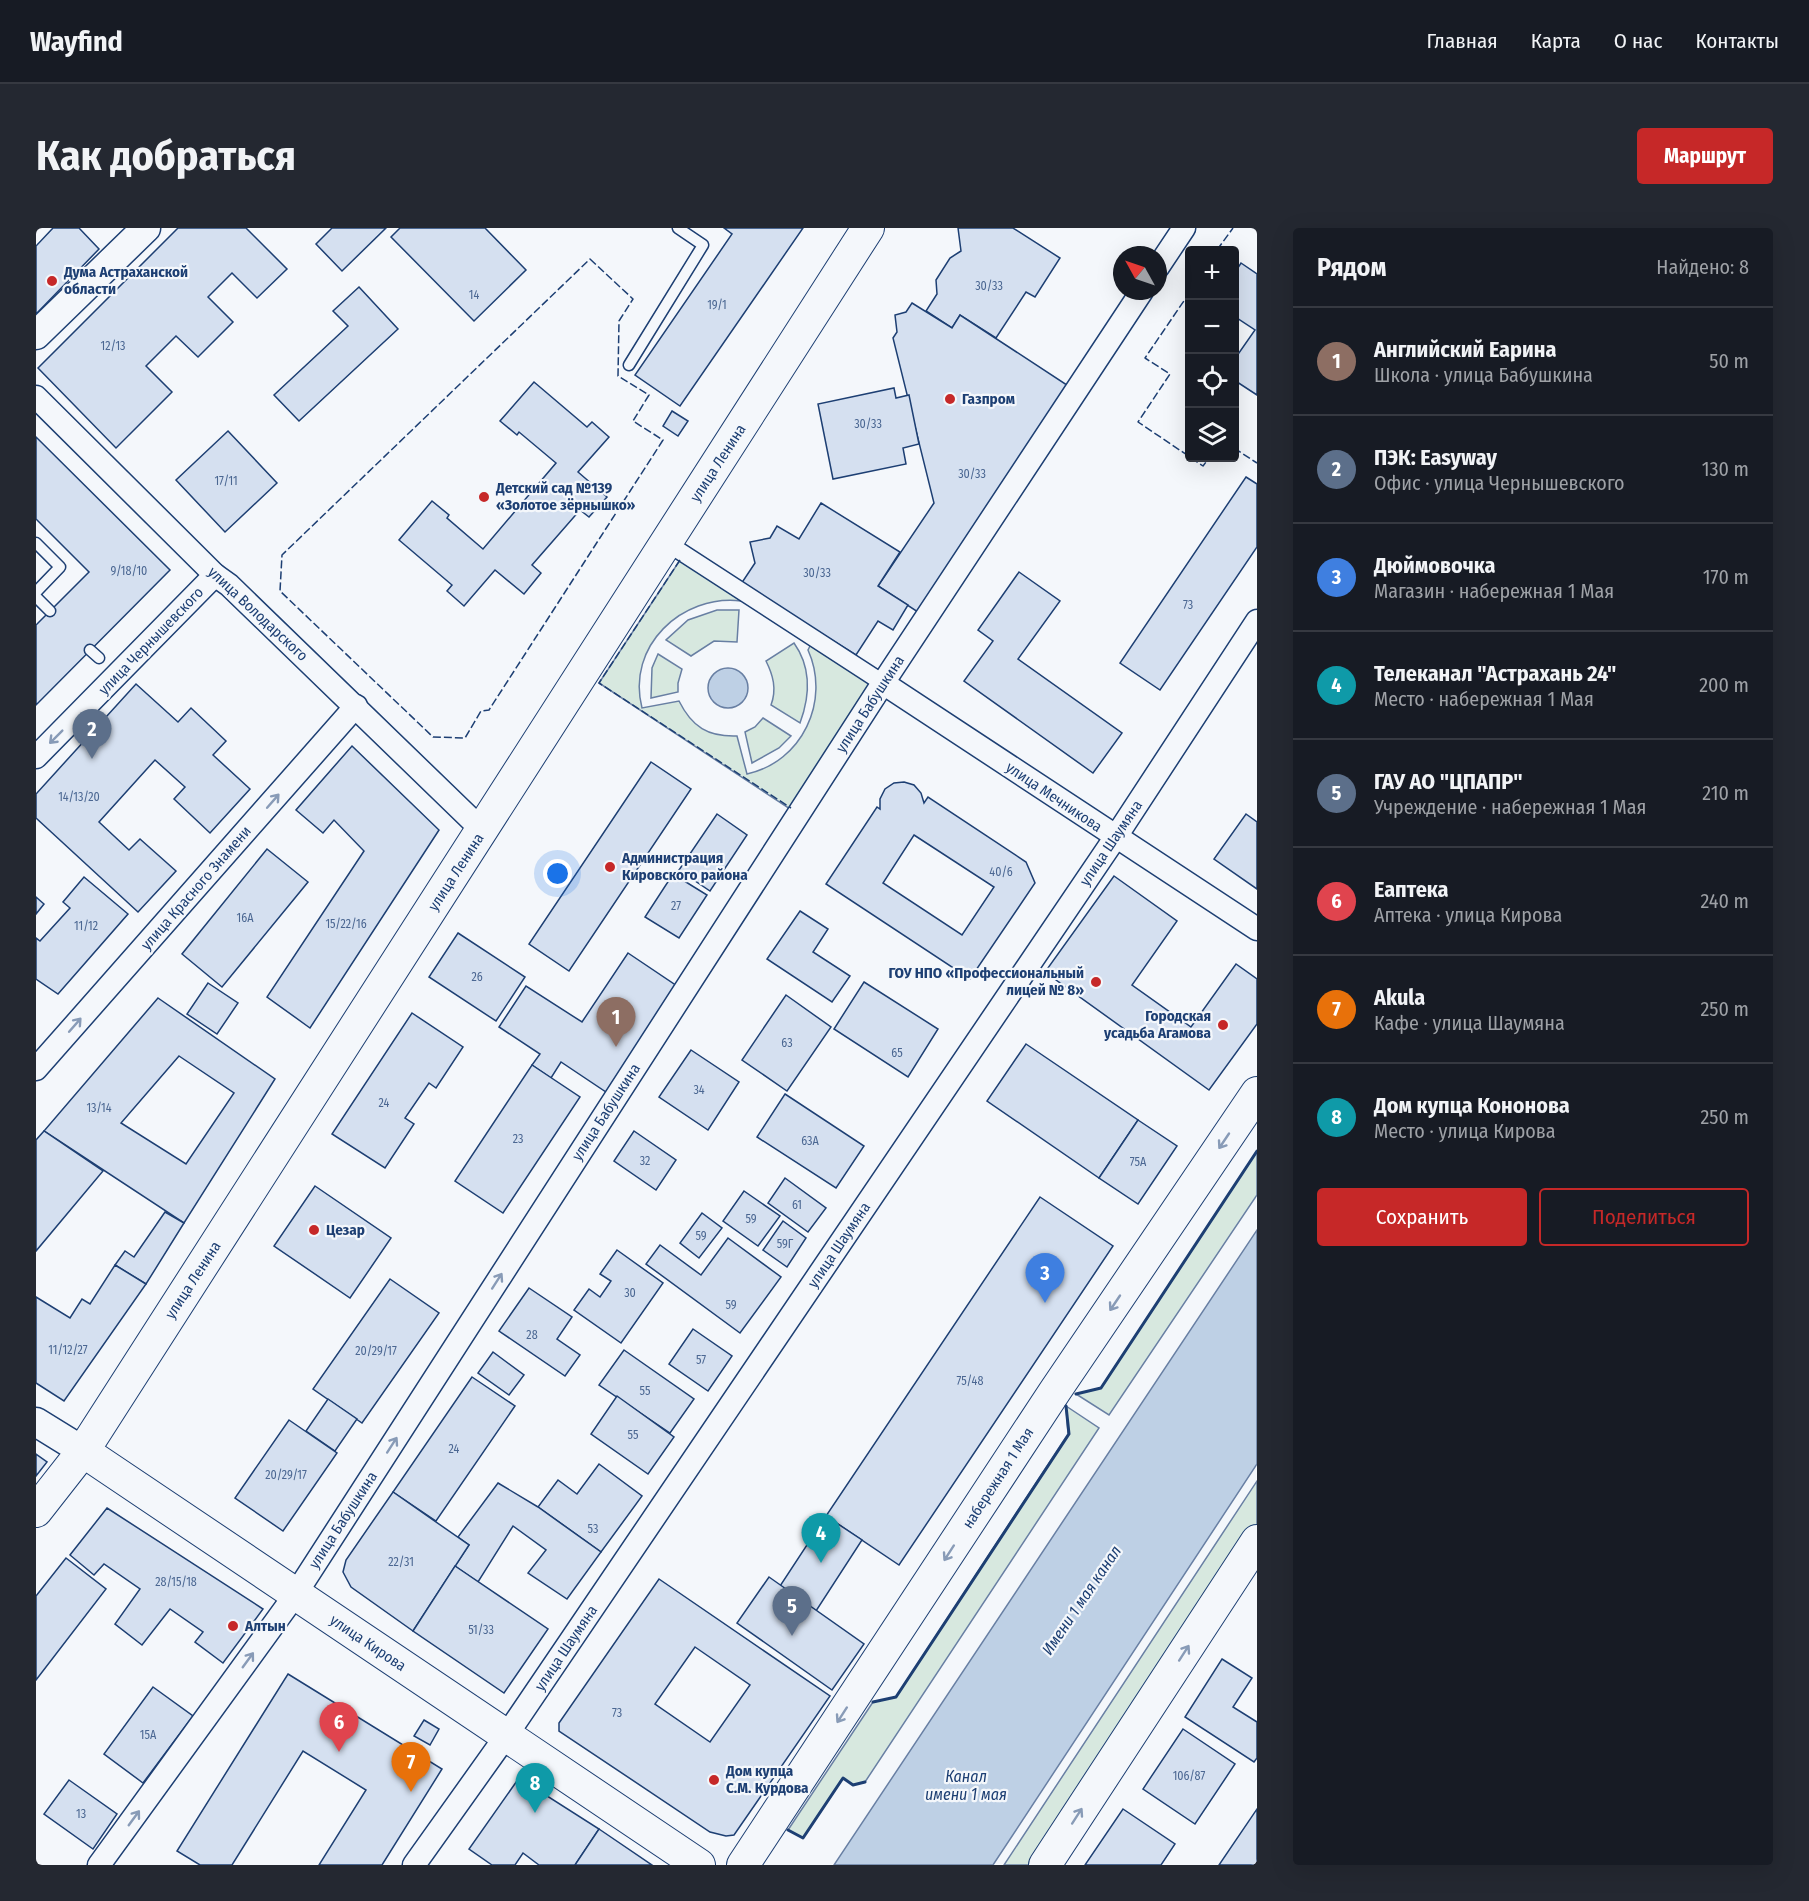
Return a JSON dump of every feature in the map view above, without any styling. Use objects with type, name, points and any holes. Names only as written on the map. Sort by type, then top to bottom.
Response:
[{"type":"main road","name":"улица Ленина","points":[[36,1511],[83,1451],[868,228]]},
{"type":"main road","name":"набережная 1 Мая","points":[[743,1865],[1055,1391],[1257,1093]]},
{"type":"main road","name":"улица Кирова","points":[[83,1451],[699,1865]]},
{"type":"main road","points":[[1045,1865],[1257,1541]]},
{"type":"street","points":[[36,335],[146,228]]},
{"type":"street","points":[[1167,254],[1184,228]]},
{"type":"street","name":"улица Бабушкина","points":[[99,1865],[295,1595],[883,683],[1136,300]]},
{"type":"street","name":"улица Володарского","points":[[36,397],[215,575],[229,585],[356,706],[482,830]]},
{"type":"street","points":[[678,550],[883,683]]},
{"type":"street","name":"улица Чернышевского","points":[[36,757],[215,575]]},
{"type":"street","name":"улица Шаумяна","points":[[414,1865],[506,1736],[1116,838],[1257,621]]},
{"type":"street","name":"улица Мечникова","points":[[883,683],[1257,929]]},
{"type":"street","name":"улица Красного Знамени","points":[[36,1069],[356,706]]},
{"type":"street","name":"улица Кирова","points":[[36,1422],[83,1451]]},
{"type":"lane","points":[[629,365],[703,244],[678,228]]},
{"type":"lane","points":[[36,543],[60,567],[36,592]]},
{"type":"lane","points":[[36,597],[50,611]]},
{"type":"shaded area","points":[[680,560],[741,601],[719,601],[698,606],[680,615],[663,629],[651,645],[642,664],[639,685],[642,708],[679,701],[689,718],[702,729],[718,735],[737,736],[747,774],[783,757],[797,743],[807,727],[816,689],[814,669],[808,650],[811,644],[874,685],[790,809],[599,683]]},
{"type":"shaded area","points":[[717,610],[739,610],[737,642],[714,641],[691,656],[666,640],[688,620]]},
{"type":"shaded area","points":[[794,643],[804,662],[807,682],[806,702],[800,723],[771,705],[774,693],[773,682],[766,661]]},
{"type":"shaded area","points":[[658,654],[682,669],[678,692],[651,698],[652,668]]},
{"type":"shaded area","points":[[763,718],[791,736],[779,748],[752,763],[745,732],[755,727]]},
{"type":"shaded area","points":[[1257,1151],[1257,1195],[1109,1415],[1076,1394],[1101,1388]]},
{"type":"shaded area","points":[[1066,1406],[1099,1428],[865,1782],[853,1785],[843,1778],[803,1838],[788,1830],[873,1702],[896,1697],[1068,1434]]},
{"type":"shaded area","points":[[1257,1481],[1257,1526],[1035,1865],[1004,1865]]},
{"type":"water","points":[[728,668],[742,674],[748,688],[742,702],[728,708],[714,702],[708,688],[714,674]]},
{"type":"water","name":"Канал имени 1 мая","points":[[1257,1230],[1257,1464],[993,1865],[834,1865]]},
{"type":"building","name":"Дума Астраханской области","points":[[53,228],[79,228],[99,249],[36,314],[36,246]]},
{"type":"building","points":[[178,228],[246,228],[287,269],[257,298],[232,273],[208,297],[233,322],[198,357],[176,336],[146,366],[172,392],[116,448],[38,368]]},
{"type":"building","points":[[332,228],[386,228],[342,271],[316,244]]},
{"type":"building","points":[[400,228],[485,228],[526,270],[474,321],[391,237]]},
{"type":"building","points":[[724,228],[803,228],[680,406],[635,375],[732,234]]},
{"type":"building","points":[[958,228],[1013,228],[1060,258],[1035,297],[1026,292],[996,338],[960,315],[952,328],[926,311],[937,294],[936,280],[950,258],[961,251]]},
{"type":"building","points":[[1241,263],[1257,274],[1257,395],[1239,383],[1239,353],[1255,330],[1239,319],[1239,266]]},
{"type":"building","points":[[359,287],[398,329],[299,421],[274,395],[348,326],[333,311]]},
{"type":"building","points":[[912,303],[952,328],[960,315],[1073,389],[924,616],[878,586],[934,503],[893,338],[897,332],[895,315],[906,312]]},
{"type":"building","points":[[534,382],[587,427],[592,422],[609,437],[578,472],[607,497],[589,517],[580,510],[532,565],[541,573],[524,594],[495,570],[464,606],[447,591],[452,585],[399,540],[432,501],[449,515],[447,518],[483,549],[556,463],[519,432],[517,435],[500,421]]},
{"type":"building","points":[[894,388],[896,398],[909,395],[919,444],[903,448],[906,464],[833,479],[818,404]]},
{"type":"building","points":[[672,411],[688,421],[678,436],[663,426]]},
{"type":"building","points":[[228,431],[277,483],[225,532],[176,480]]},
{"type":"building","points":[[36,437],[170,570],[36,705],[36,625],[89,572],[36,519]]},
{"type":"building","points":[[1246,477],[1257,484],[1257,547],[1160,690],[1120,663]]},
{"type":"building","points":[[821,503],[900,552],[878,586],[908,605],[893,630],[878,621],[856,655],[741,584],[755,563],[750,542],[770,538],[777,526],[799,539]]},
{"type":"building","points":[[1019,572],[1060,601],[1018,659],[1122,733],[1093,773],[964,681],[993,641],[978,630]]},
{"type":"building","points":[[136,684],[178,722],[191,708],[226,741],[213,755],[250,789],[210,833],[174,799],[185,787],[155,760],[99,822],[129,850],[140,839],[176,871],[138,912],[36,818],[36,794]]},
{"type":"building","points":[[352,746],[439,830],[310,1028],[267,997],[364,851],[334,820],[323,833],[296,810]]},
{"type":"building","name":"Администрация Кировского района","points":[[651,762],[691,789],[569,971],[529,944]]},
{"type":"building","points":[[904,782],[914,785],[921,793],[924,803],[928,797],[1026,862],[1035,883],[970,979],[826,884],[877,807],[880,809],[880,799],[885,789],[894,783]],"holes":[[[914,835],[994,887],[962,935],[883,883]]]},
{"type":"building","points":[[717,814],[747,835],[710,891],[679,870]]},
{"type":"building","points":[[1246,814],[1257,822],[1257,889],[1214,859]]},
{"type":"building","points":[[267,849],[308,882],[222,987],[182,954]]},
{"type":"building","points":[[673,874],[707,895],[679,938],[645,917]]},
{"type":"building","name":"ГОУ НПО «Профессиональный лицей № 8»","points":[[1114,876],[1177,921],[1132,985],[1191,1027],[1236,964],[1257,979],[1257,1024],[1209,1090],[1045,972]]},
{"type":"building","points":[[84,877],[128,914],[58,994],[36,979],[36,938],[40,941],[70,908],[63,902]]},
{"type":"building","points":[[36,897],[44,904],[36,914]]},
{"type":"building","points":[[800,911],[828,929],[813,952],[850,976],[832,1002],[767,959]]},
{"type":"building","points":[[458,933],[525,977],[496,1021],[429,977]]},
{"type":"building","points":[[628,953],[677,986],[606,1092],[561,1062],[551,1078],[532,1065],[540,1054],[499,1027],[526,986],[582,1022]]},
{"type":"building","points":[[864,982],[938,1029],[908,1077],[834,1029]]},
{"type":"building","points":[[208,983],[238,1003],[217,1034],[187,1014]]},
{"type":"building","points":[[786,995],[831,1027],[787,1091],[742,1060]]},
{"type":"building","points":[[158,998],[275,1079],[184,1223],[44,1131]],"holes":[[[179,1056],[234,1093],[186,1164],[121,1123]]]},
{"type":"building","points":[[412,1013],[463,1047],[436,1088],[429,1083],[405,1118],[414,1124],[385,1168],[332,1134]]},
{"type":"building","points":[[1026,1044],[1138,1120],[1099,1178],[987,1101]]},
{"type":"building","points":[[691,1050],[739,1082],[708,1130],[659,1097]]},
{"type":"building","points":[[532,1065],[580,1097],[503,1213],[455,1181]]},
{"type":"building","points":[[785,1094],[864,1146],[836,1188],[757,1137]]},
{"type":"building","points":[[1138,1120],[1177,1146],[1138,1204],[1099,1178]]},
{"type":"building","points":[[44,1131],[103,1171],[36,1251],[36,1140]]},
{"type":"building","points":[[634,1131],[676,1160],[656,1190],[614,1161]]},
{"type":"building","points":[[785,1178],[826,1208],[808,1232],[768,1203]]},
{"type":"building","points":[[315,1186],[391,1238],[350,1298],[274,1246]]},
{"type":"building","points":[[744,1191],[780,1216],[758,1246],[723,1221]]},
{"type":"building","points":[[1040,1197],[1113,1246],[899,1565],[826,1516]]},
{"type":"building","points":[[165,1212],[184,1223],[146,1284],[115,1265],[125,1251],[134,1257]]},
{"type":"building","points":[[702,1213],[722,1228],[699,1258],[680,1243]]},
{"type":"building","points":[[783,1221],[806,1238],[787,1267],[763,1250]]},
{"type":"building","points":[[728,1238],[781,1277],[740,1333],[646,1264],[660,1245],[701,1275]]},
{"type":"building","points":[[617,1250],[663,1283],[621,1343],[574,1310],[589,1289],[600,1297],[611,1281],[600,1274]]},
{"type":"building","points":[[115,1265],[146,1284],[64,1401],[36,1383],[36,1297],[70,1318],[82,1299],[90,1304]]},
{"type":"building","points":[[390,1279],[439,1313],[362,1423],[313,1389]]},
{"type":"building","points":[[529,1288],[572,1317],[557,1339],[580,1355],[565,1376],[499,1331]]},
{"type":"building","points":[[693,1329],[732,1356],[708,1391],[669,1364]]},
{"type":"building","points":[[624,1350],[694,1399],[670,1433],[599,1385]]},
{"type":"building","points":[[493,1352],[524,1375],[509,1395],[478,1373]]},
{"type":"building","points":[[472,1377],[515,1406],[436,1521],[393,1492]]},
{"type":"building","points":[[617,1396],[674,1437],[648,1474],[591,1434]]},
{"type":"building","points":[[328,1399],[357,1419],[335,1451],[306,1431]]},
{"type":"building","points":[[289,1420],[337,1453],[283,1531],[235,1498]]},
{"type":"building","points":[[36,1454],[47,1462],[36,1476]]},
{"type":"building","points":[[599,1464],[642,1496],[601,1552],[538,1507],[558,1480],[577,1494]]},
{"type":"building","points":[[498,1483],[538,1507],[601,1552],[567,1599],[528,1573],[546,1550],[513,1526],[478,1582],[455,1566],[469,1545],[458,1537]]},
{"type":"building","points":[[393,1492],[469,1545],[413,1631],[351,1587],[343,1572],[346,1560]]},
{"type":"building","points":[[107,1508],[263,1609],[223,1663],[195,1642],[203,1632],[170,1609],[142,1645],[115,1624],[140,1589],[104,1564],[94,1575],[70,1555]]},
{"type":"building","points":[[826,1516],[862,1540],[816,1611],[780,1586]]},
{"type":"building","points":[[66,1558],[106,1589],[36,1680],[36,1596]]},
{"type":"building","points":[[455,1566],[548,1629],[504,1693],[413,1631]]},
{"type":"building","points":[[769,1577],[864,1644],[832,1690],[737,1623]]},
{"type":"building","points":[[659,1579],[830,1696],[734,1835],[726,1836],[710,1832],[559,1731],[559,1723]],"holes":[[[695,1647],[750,1685],[710,1742],[655,1704]]]},
{"type":"building","points":[[1222,1659],[1252,1678],[1233,1707],[1257,1722],[1257,1758],[1254,1762],[1185,1717]]},
{"type":"building","points":[[288,1674],[442,1769],[382,1865],[319,1865],[366,1790],[303,1751],[232,1865],[200,1865],[177,1851]]},
{"type":"building","points":[[153,1687],[193,1716],[143,1783],[104,1754]]},
{"type":"building","points":[[424,1720],[439,1729],[430,1745],[414,1736]]},
{"type":"building","points":[[1183,1729],[1235,1764],[1195,1824],[1143,1789]]},
{"type":"building","points":[[519,1778],[599,1829],[575,1865],[539,1865],[523,1853],[515,1865],[492,1865],[469,1849]]},
{"type":"building","points":[[69,1780],[117,1814],[93,1849],[44,1814]]},
{"type":"building","points":[[1123,1809],[1175,1844],[1161,1865],[1085,1865]]},
{"type":"building","points":[[1257,1809],[1257,1865],[1219,1865]]},
{"type":"building","points":[[599,1829],[652,1865],[575,1865]]},
{"type":"fence","points":[[1220,246],[1233,228]]},
{"type":"fence","points":[[590,259],[633,299],[619,321],[618,376],[649,395],[633,421],[663,440],[489,710],[481,711],[465,738],[433,737],[280,591],[282,555],[590,259]]},
{"type":"fence","points":[[1185,299],[1145,358],[1170,374],[1138,422],[1185,454]]},
{"type":"fence","points":[[1239,451],[1257,463]]},
{"type":"fence","points":[[1197,462],[1203,466],[1206,462]]},
{"type":"fence","points":[[680,560],[599,683],[791,808]]},
{"type":"wall","points":[[1076,1394],[1101,1388],[1257,1151]]},
{"type":"wall","points":[[873,1702],[896,1697],[1069,1434],[1066,1406]]},
{"type":"wall","points":[[788,1830],[803,1838],[843,1778],[853,1785],[865,1782]]},
{"type":"place","name":"Дума Астраханской области","points":[[52,281]]},
{"type":"place","name":"Газпром","points":[[950,399]]},
{"type":"place","name":"Детский сад №139 «Золотое зёрнышко»","points":[[484,497]]},
{"type":"place","name":"ПЭК: Easyway","points":[[92,759]]},
{"type":"place","name":"Администрация Кировского района","points":[[610,867]]},
{"type":"place","name":"ГОУ НПО «Профессиональный лицей № 8»","points":[[1096,982]]},
{"type":"place","name":"Городская усадьба Агамова","points":[[1223,1025]]},
{"type":"place","name":"Английский Еарина","points":[[616,1047]]},
{"type":"place","name":"Цезар","points":[[314,1230]]},
{"type":"place","name":"Дюймовочка","points":[[1045,1303]]},
{"type":"place","name":"Телеканал \"Астрахань 24\"","points":[[821,1563]]},
{"type":"place","name":"Алтын","points":[[233,1626]]},
{"type":"place","name":"ГАУ АО \"ЦПАПР\"","points":[[792,1636]]},
{"type":"place","name":"Еаптека","points":[[339,1752]]},
{"type":"place","name":"Дом купца С.М. Курдова","points":[[714,1780]]},
{"type":"place","name":"Akula","points":[[411,1792]]},
{"type":"place","name":"Дом купца Кононова","points":[[535,1813]]},
{"type":"water label","name":"Имени 1 мая канал","points":[[1081,1600]]}]
